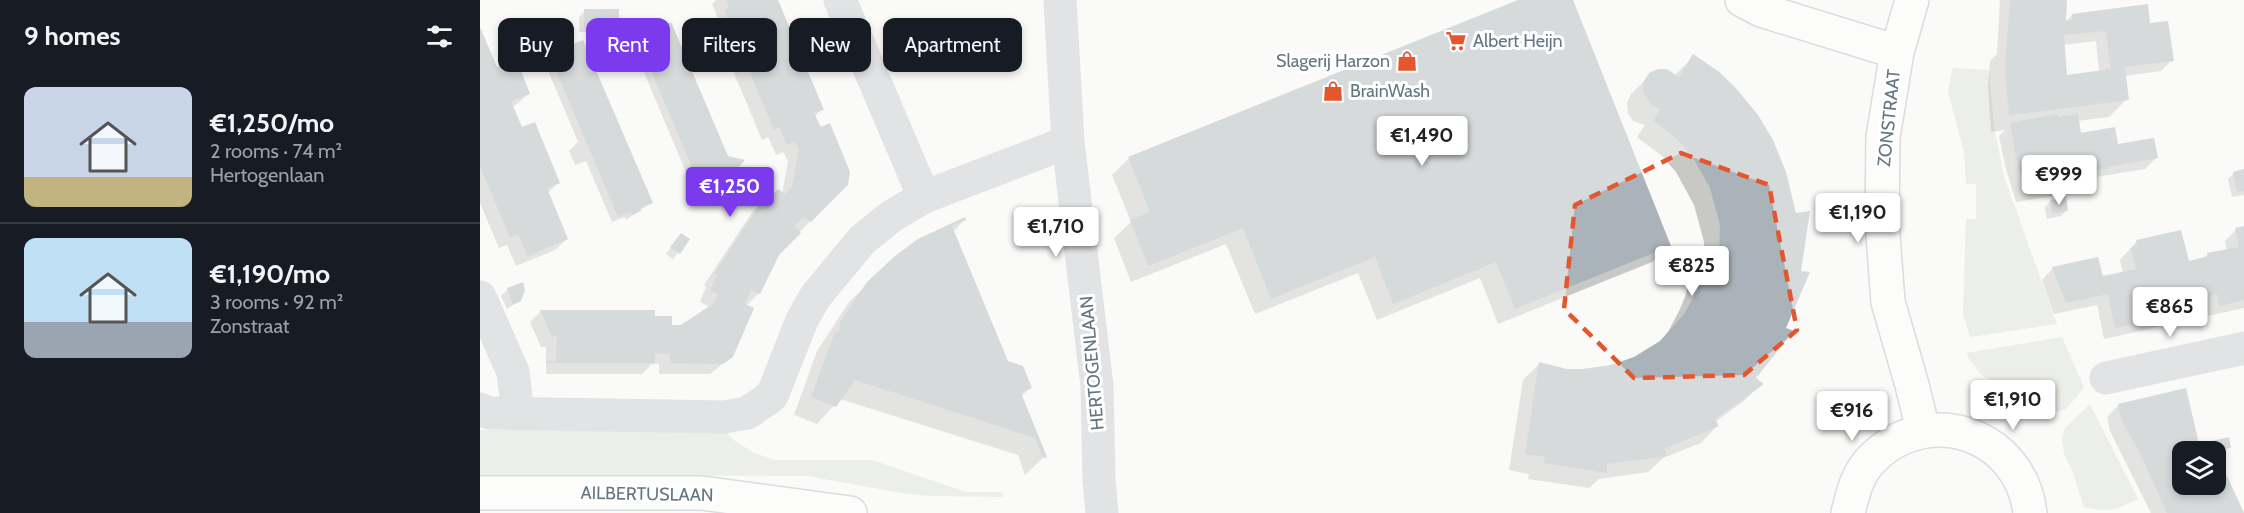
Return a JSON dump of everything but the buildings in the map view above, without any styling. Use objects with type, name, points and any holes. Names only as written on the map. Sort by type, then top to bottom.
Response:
[{"type":"main road","points":[[1742,0],[1761,10],[1897,52]]},
{"type":"main road","name":"ZONSTRAAT","points":[[1912,0],[1897,52],[1884,137],[1882,222],[1888,302],[1923,430]]},
{"type":"main road","points":[[1848,513],[1855,484],[1871,460],[1894,441],[1923,430],[1953,430],[1982,439],[2006,457],[2023,482],[2030,513]]},
{"type":"main road","name":"AILBERTUSLAAN","points":[[480,493],[702,493],[850,513]]},
{"type":"street","points":[[840,0],[924,197]]},
{"type":"street","name":"HERTOGENLAAN","points":[[1060,0],[1068,142],[1097,386],[1102,513]]},
{"type":"street","points":[[480,409],[489,413],[518,414],[724,417],[747,413],[772,396],[802,320],[815,297],[862,240],[892,216],[924,197],[1068,142]]},
{"type":"street","points":[[480,297],[513,372],[518,414]]},
{"type":"street","points":[[2106,378],[2244,348]]},
{"type":"highlighted area","points":[[1681,153],[1769,185],[1797,330],[1744,375],[1634,378],[1564,309],[1575,205]]},
{"type":"shaded area","points":[[1953,68],[1989,70],[1994,127],[2004,177],[2057,324],[1970,337],[1963,314],[1966,219],[1976,219],[1976,184],[1966,184],[1964,152],[1948,92]]},
{"type":"shaded area","points":[[2062,337],[2084,388],[2066,409],[2045,416],[2035,413],[2022,400],[1982,375],[1966,353]]},
{"type":"shaded area","points":[[2090,404],[2138,499],[2112,509],[2100,510],[2084,507],[2073,472],[2064,454],[2062,439],[2065,428]]},
{"type":"shaded area","points":[[480,430],[724,430],[735,441],[754,453],[775,460],[872,460],[966,492],[1002,492],[1003,497],[907,494],[807,476],[480,475]]},
{"type":"place","name":"Albert Heijn","points":[[1456,41]]},
{"type":"place","name":"Slagerij Harzon","points":[[1407,61]]},
{"type":"place","name":"BrainWash","points":[[1333,91]]}]
